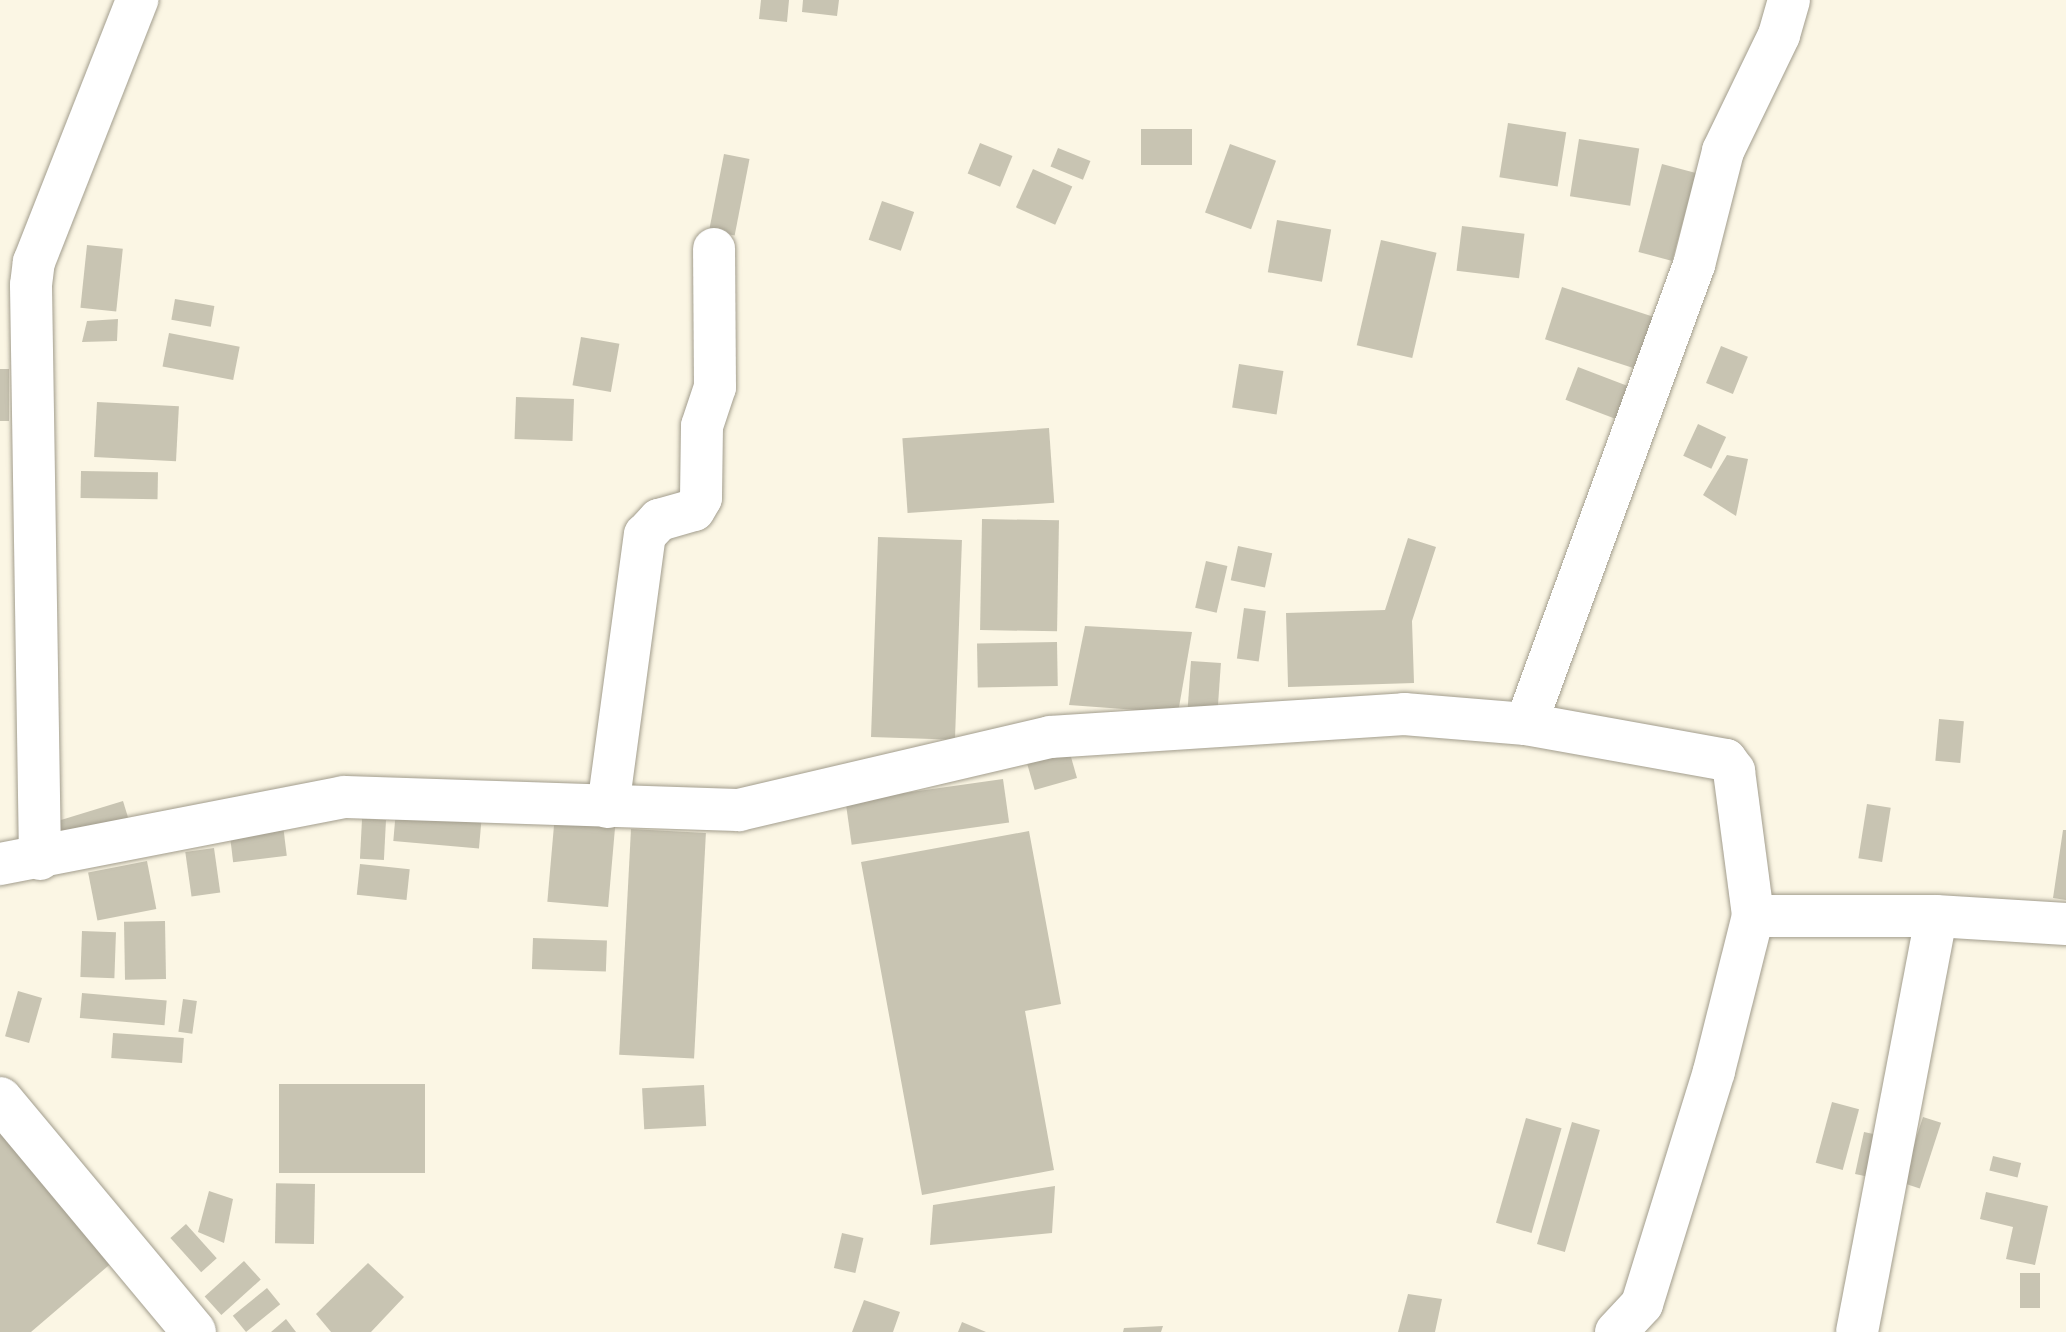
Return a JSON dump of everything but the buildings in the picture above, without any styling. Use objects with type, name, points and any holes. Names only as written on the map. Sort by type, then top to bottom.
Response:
[{"type":"main road","points":[[0,1099],[194,1332]]},
{"type":"street","points":[[137,0],[34,262],[31,285],[20,862],[344,797],[739,810],[1050,737],[1404,714],[1526,724],[1726,760],[1734,771],[1753,916],[1714,1071],[1642,1304],[1616,1332]]},
{"type":"street","points":[[1526,724],[1694,265],[1723,151],[1779,35],[1789,0]]},
{"type":"street","points":[[608,807],[645,535],[659,520],[694,510],[701,498],[702,426],[715,387],[714,249]]},
{"type":"street","points":[[1753,916],[1936,916],[2066,924]]},
{"type":"street","points":[[1857,1332],[1936,916]]}]
